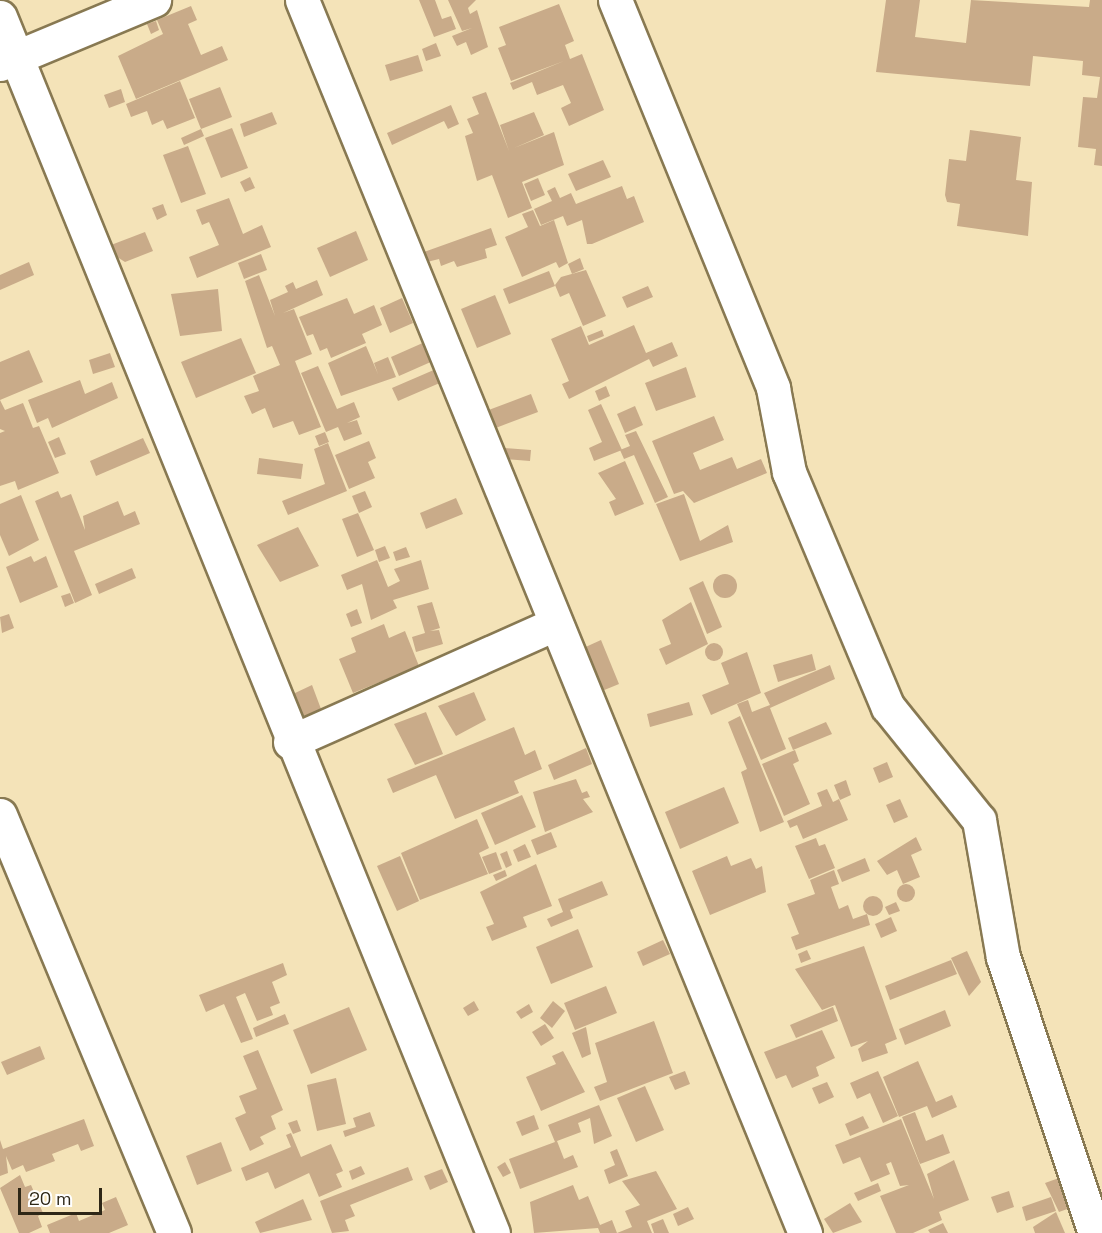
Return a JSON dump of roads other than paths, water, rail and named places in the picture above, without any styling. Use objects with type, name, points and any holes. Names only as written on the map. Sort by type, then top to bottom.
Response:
[{"type":"street","points":[[8,61],[154,0]]},
{"type":"street","points":[[302,0],[805,1233]]},
{"type":"street","points":[[615,0],[773,388],[789,472],[888,707],[979,820],[1003,957],[1095,1233]]},
{"type":"street","points":[[0,17],[8,61],[493,1233]]},
{"type":"street","points":[[290,742],[555,624]]},
{"type":"street","points":[[0,815],[7,852],[174,1233]]}]
